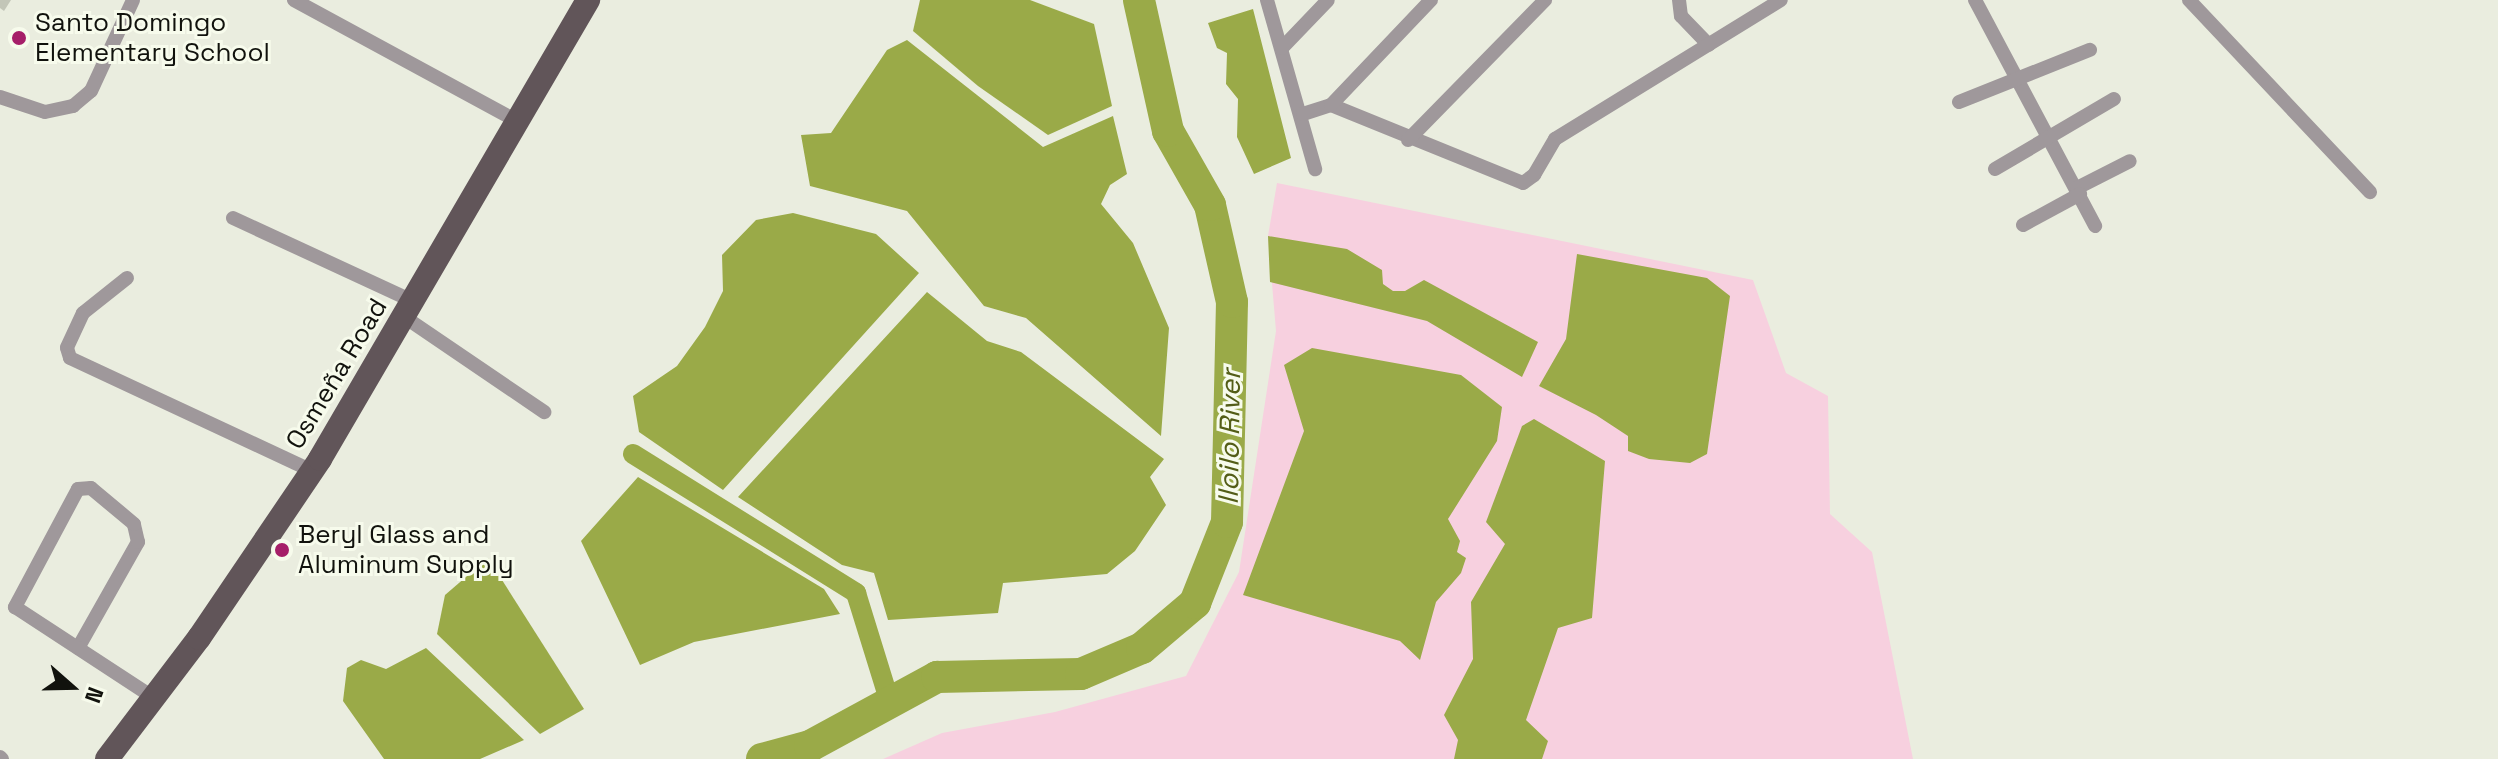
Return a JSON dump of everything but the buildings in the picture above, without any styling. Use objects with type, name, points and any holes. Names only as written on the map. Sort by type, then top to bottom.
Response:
[{"type":"main road","name":"Osmeña Road","points":[[107,759],[154,698],[312,471],[588,0]]},
{"type":"street","points":[[0,97],[45,112],[73,106],[91,91],[133,0]]},
{"type":"street","points":[[294,0],[517,121]]},
{"type":"street","points":[[1267,0],[1303,114],[1315,169]]},
{"type":"street","points":[[1282,48],[1328,0]]},
{"type":"street","points":[[1303,114],[1331,105],[1431,0]]},
{"type":"street","points":[[1408,140],[1545,0]]},
{"type":"street","points":[[1679,0],[1681,16],[1709,45]]},
{"type":"street","points":[[1331,105],[1511,181],[1527,182],[1555,139],[1781,0]]},
{"type":"street","points":[[1975,0],[2019,77],[2095,226]]},
{"type":"street","points":[[2189,0],[2370,192]]},
{"type":"street","points":[[1959,102],[2090,50]]},
{"type":"street","points":[[1995,169],[2114,99]]},
{"type":"street","points":[[2023,225],[2130,161]]},
{"type":"street","points":[[233,218],[408,308],[544,412]]},
{"type":"street","points":[[127,278],[83,313],[67,348],[70,358],[312,471]]},
{"type":"street","points":[[78,648],[138,542],[134,524],[91,488],[78,489],[15,607],[154,698]]},
{"type":"shaded area","points":[[920,0],[1030,0],[1094,24],[1112,106],[1048,135],[978,86],[913,31]]},
{"type":"shaded area","points":[[1253,9],[1291,158],[1254,174],[1237,137],[1238,99],[1226,84],[1227,53],[1217,48],[1208,23]]},
{"type":"shaded area","points":[[907,40],[1043,147],[1113,116],[1127,174],[1110,185],[1101,204],[1133,243],[1169,328],[1161,436],[1026,318],[984,306],[907,211],[810,186],[801,135],[831,133],[887,50]]},
{"type":"shaded area","points":[[1277,183],[1753,280],[1786,373],[1828,396],[1830,514],[1872,552],[1913,759],[883,759],[942,733],[1055,712],[1186,676],[1239,572],[1276,331],[1268,236]]},
{"type":"shaded area","points":[[793,213],[876,234],[919,273],[723,490],[639,432],[633,396],[677,366],[705,327],[723,291],[722,255],[756,220]]},
{"type":"shaded area","points":[[1268,236],[1347,249],[1382,270],[1383,284],[1393,291],[1405,291],[1424,280],[1538,342],[1522,377],[1427,321],[1270,282]]},
{"type":"shaded area","points":[[1577,254],[1707,278],[1730,296],[1707,454],[1690,463],[1649,459],[1628,451],[1628,436],[1596,415],[1539,386],[1566,339]]},
{"type":"shaded area","points":[[927,292],[987,341],[1021,352],[1164,459],[1150,477],[1166,505],[1135,551],[1107,574],[1003,583],[998,613],[888,620],[874,573],[842,565],[738,497]]},
{"type":"shaded area","points":[[1312,348],[1461,375],[1502,407],[1497,441],[1448,519],[1460,541],[1457,552],[1466,558],[1461,573],[1436,602],[1420,660],[1400,641],[1243,595],[1304,431],[1284,365]]},
{"type":"shaded area","points":[[1534,419],[1605,461],[1592,618],[1558,628],[1526,720],[1548,741],[1542,759],[1454,759],[1458,740],[1444,715],[1473,659],[1471,602],[1505,544],[1486,522],[1522,426]]},
{"type":"shaded area","points":[[638,477],[824,589],[840,614],[694,642],[640,665],[581,541]]},
{"type":"shaded area","points":[[488,558],[584,709],[540,734],[437,634],[445,595]]},
{"type":"shaded area","points":[[426,648],[524,740],[480,759],[384,759],[343,701],[347,668],[361,660],[386,669]]},
{"type":"waterway","name":"Iloilo River","points":[[762,759],[810,746],[937,677],[1081,674],[1142,648],[1195,603],[1227,522],[1232,302],[1210,205],[1168,131],[1139,0]]},
{"type":"waterway","points":[[633,454],[856,593],[890,703]]},
{"type":"place","name":"Santo Domingo Elementary School","points":[[19,38]]},
{"type":"place","name":"Beryl Glass and Aluminum Supply","points":[[282,550]]}]
